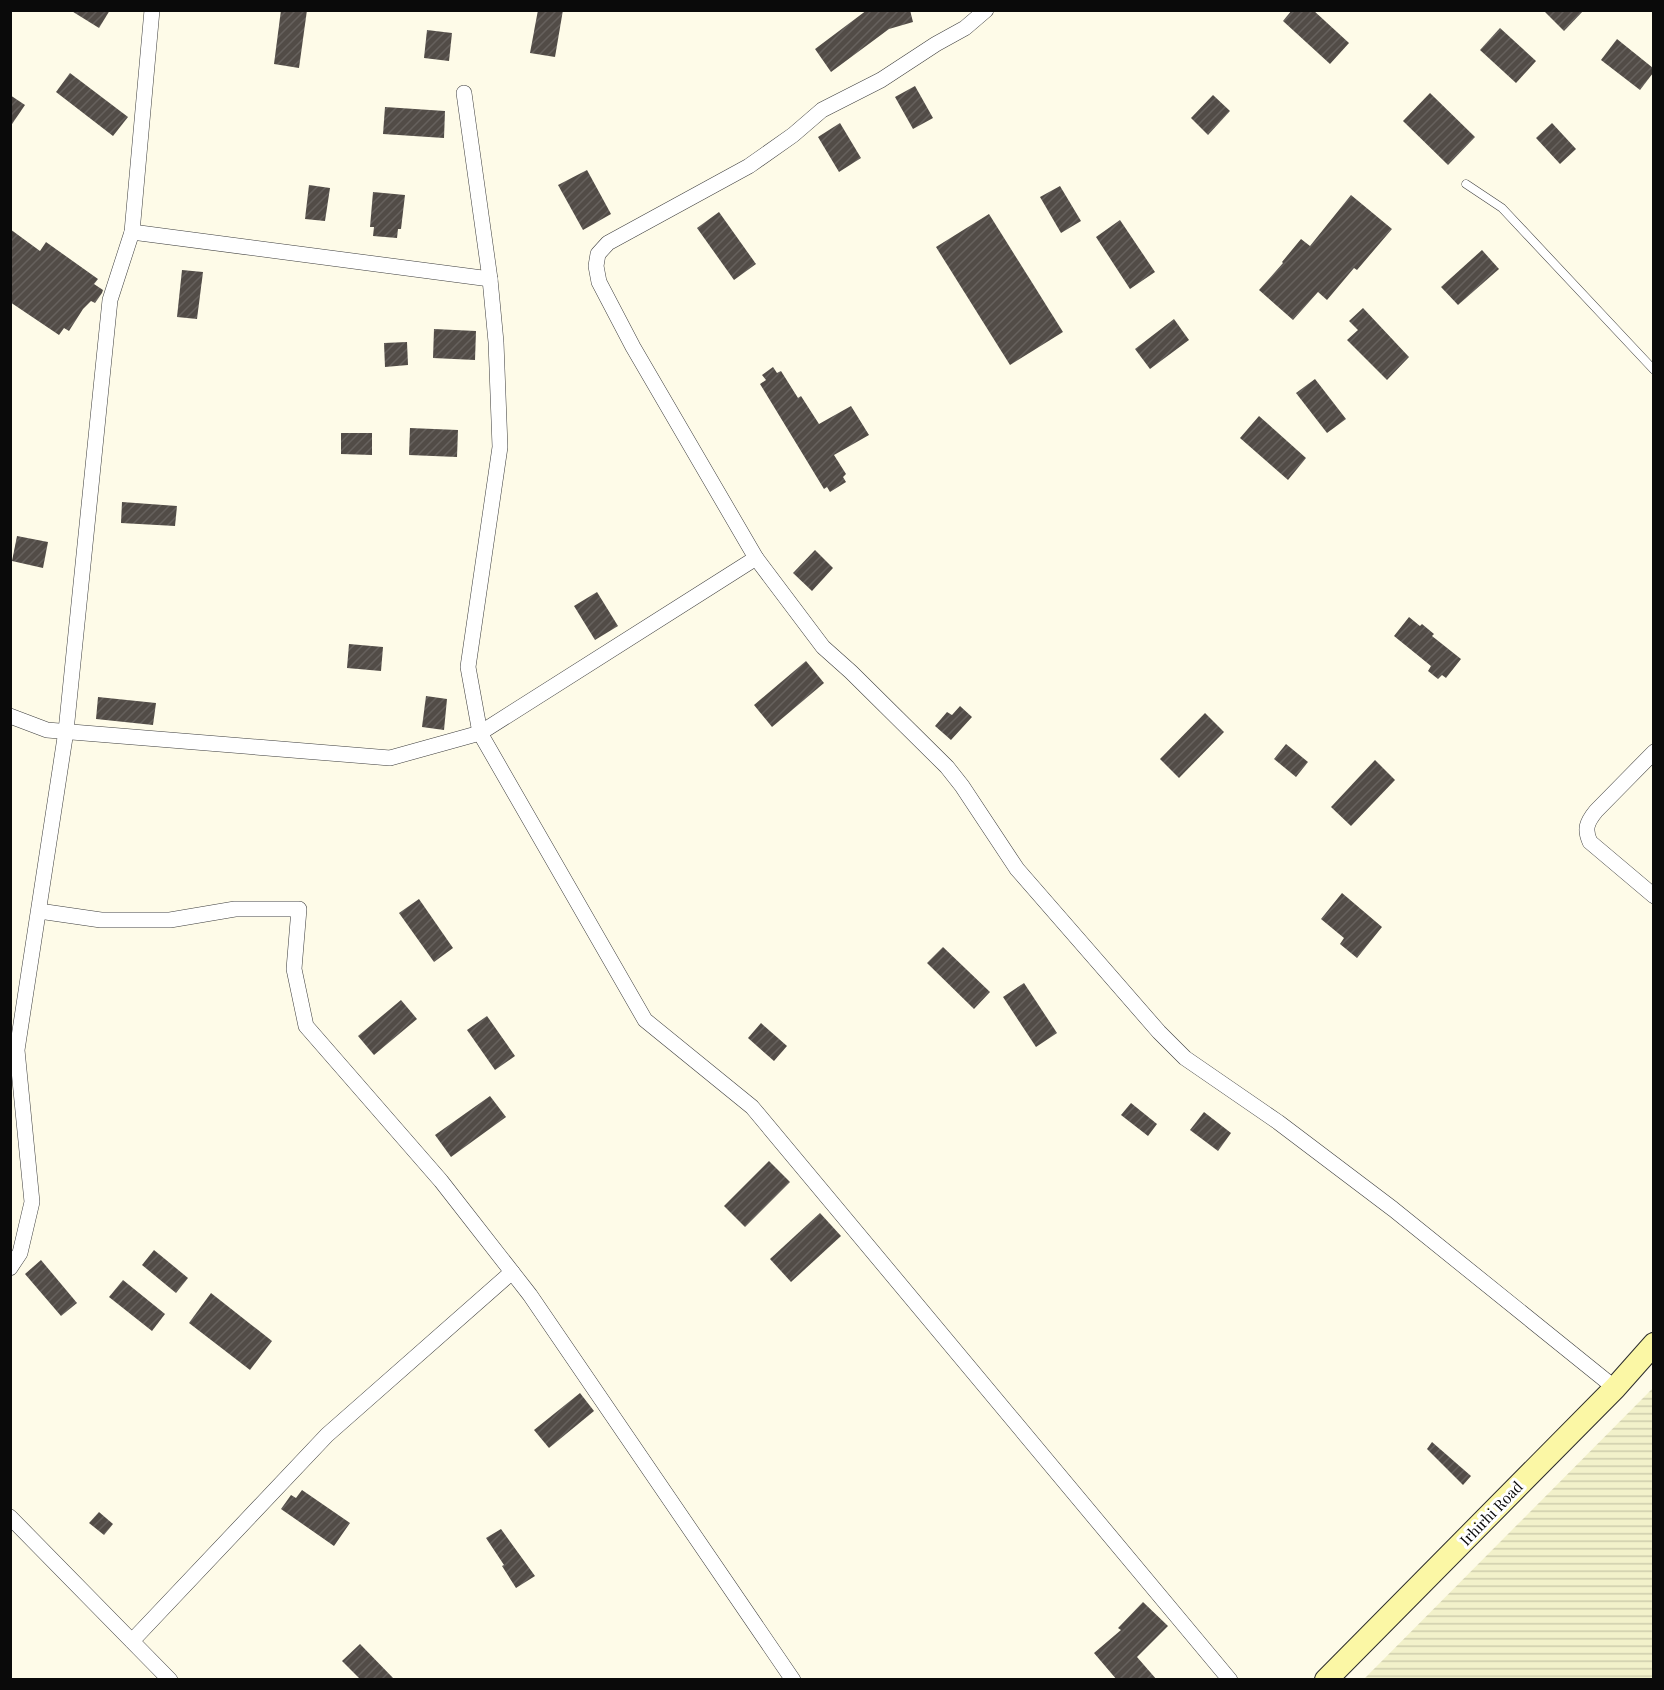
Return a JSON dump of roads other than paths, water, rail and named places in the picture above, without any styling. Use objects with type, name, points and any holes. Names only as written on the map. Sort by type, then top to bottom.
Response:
[{"type":"street","points":[[10,1268],[20,1253],[32,1202],[17,1050],[66,731],[110,300],[132,232],[152,10]]},
{"type":"street","points":[[986,10],[965,28],[881,80],[822,110],[793,135],[749,166],[608,243],[598,254],[596,266],[599,282],[633,347],[756,558],[823,646],[947,767],[1017,869],[1159,1032],[1185,1058],[1278,1122],[1393,1209],[1615,1388]]},
{"type":"street","points":[[464,93],[490,279],[496,342],[500,447],[468,667],[480,733],[645,1020],[752,1107],[1230,1680]]},
{"type":"street","points":[[132,232],[490,279]]},
{"type":"street","points":[[10,716],[47,730],[390,758],[480,733],[756,558]]},
{"type":"street","points":[[1653,752],[1596,811],[1588,821],[1586,829],[1590,842],[1653,896]]},
{"type":"street","points":[[39,911],[101,920],[170,920],[235,909],[298,909],[294,969],[306,1026],[441,1181],[512,1272],[564,1344],[793,1680]]},
{"type":"street","points":[[132,1641],[327,1435],[512,1272]]},
{"type":"street","name":"Irhirhi Road","points":[[1326,1680],[1615,1388],[1653,1344]]},
{"type":"street","points":[[10,1517],[170,1680]]},
{"type":"lane","points":[[1466,184],[1502,208],[1653,370]]}]
